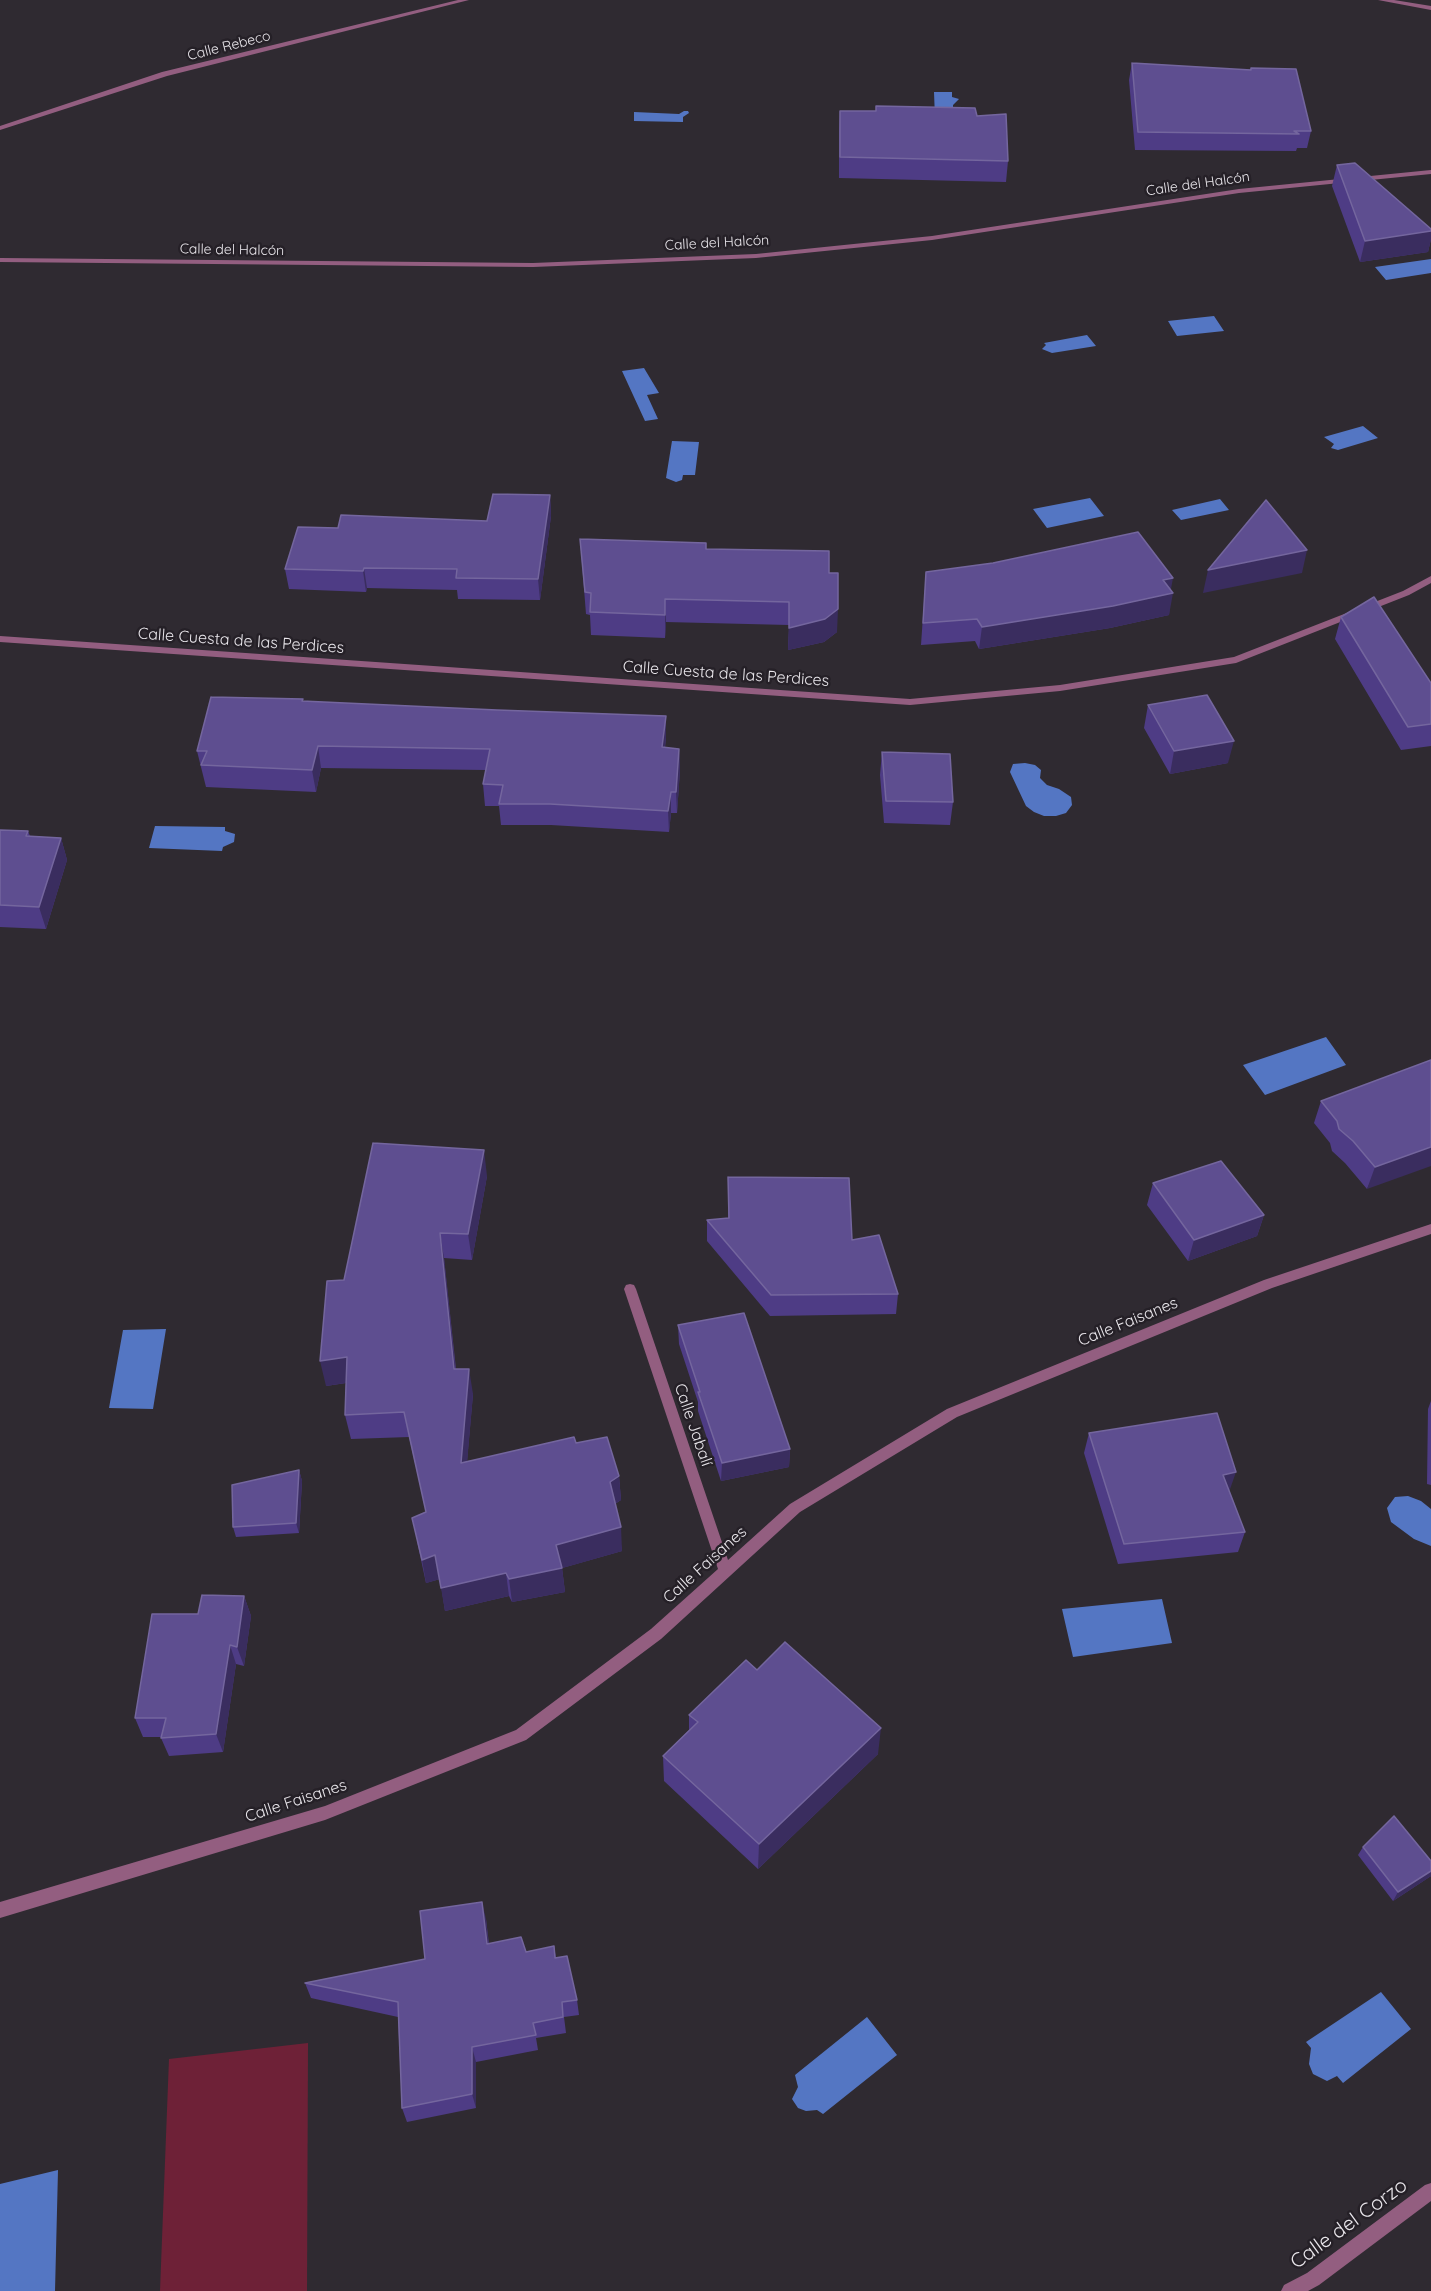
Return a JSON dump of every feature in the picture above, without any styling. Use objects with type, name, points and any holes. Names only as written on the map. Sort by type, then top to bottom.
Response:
[{"type":"street","name":"Calle Rebeco","points":[[0,128],[165,75],[466,0]]},
{"type":"street","points":[[1381,0],[1431,8]]},
{"type":"street","name":"Calle del Halcón","points":[[0,260],[533,265],[756,256],[932,238],[1239,191],[1431,172]]},
{"type":"street","name":"Calle Cuesta de las Perdices","points":[[0,639],[910,702],[1060,688],[1236,660],[1406,593],[1431,579]]},
{"type":"street","name":"Calle Faisanes","points":[[0,1910],[325,1813],[521,1735],[656,1634],[795,1508],[952,1413],[1268,1284],[1431,1229]]},
{"type":"street","name":"Calle Jabalí","points":[[630,1289],[725,1571]]},
{"type":"street","name":"Calle del Corzo","points":[[1290,2291],[1313,2278],[1431,2191]]},
{"type":"shaded area","points":[[308,2043],[307,2291],[160,2291],[169,2059]]},
{"type":"water","points":[[934,92],[952,92],[952,97],[959,99],[953,105],[953,119],[935,118]]},
{"type":"water","points":[[684,111],[689,113],[683,117],[683,122],[634,121],[634,112],[679,114]]},
{"type":"water","points":[[1431,259],[1431,273],[1386,280],[1375,267]]},
{"type":"water","points":[[1214,316],[1224,331],[1177,336],[1168,321]]},
{"type":"water","points":[[1087,335],[1096,346],[1052,353],[1042,349],[1046,345],[1044,343]]},
{"type":"water","points":[[644,368],[659,393],[647,395],[658,419],[645,421],[622,371]]},
{"type":"water","points":[[1363,426],[1378,438],[1338,450],[1331,448],[1334,444],[1324,437]]},
{"type":"water","points":[[672,441],[699,442],[695,475],[683,475],[682,480],[676,482],[666,478]]},
{"type":"water","points":[[1090,498],[1104,516],[1047,528],[1033,509]]},
{"type":"water","points":[[1220,499],[1229,510],[1181,520],[1172,510]]},
{"type":"water","points":[[1013,764],[1035,765],[1041,770],[1040,778],[1047,785],[1071,797],[1072,805],[1066,813],[1044,816],[1026,806],[1010,772]]},
{"type":"water","points":[[155,826],[225,827],[225,831],[235,834],[234,842],[223,847],[222,851],[149,848]]},
{"type":"water","points":[[1326,1037],[1346,1065],[1265,1095],[1243,1065]]},
{"type":"water","points":[[166,1329],[153,1409],[109,1408],[123,1330]]},
{"type":"water","points":[[1408,1496],[1421,1501],[1431,1509],[1431,1546],[1414,1539],[1391,1522],[1387,1508],[1395,1497]]},
{"type":"water","points":[[1162,1599],[1172,1643],[1073,1657],[1062,1609]]},
{"type":"water","points":[[1381,1992],[1411,2029],[1343,2083],[1337,2076],[1327,2081],[1313,2074],[1309,2064],[1311,2048],[1306,2042]]},
{"type":"water","points":[[867,2017],[897,2055],[823,2114],[817,2110],[806,2111],[798,2108],[792,2099],[798,2087],[795,2075]]},
{"type":"water","points":[[58,2170],[55,2291],[0,2291],[0,2184]]},
{"type":"building","points":[[1132,63],[1251,70],[1251,68],[1296,69],[1311,131],[1294,131],[1299,134],[1138,132]]},
{"type":"building","points":[[876,106],[975,108],[977,116],[1006,114],[1008,161],[840,157],[840,111],[876,111]]},
{"type":"building","points":[[1355,163],[1431,231],[1365,241],[1337,165]]},
{"type":"building","points":[[493,494],[550,495],[538,579],[456,578],[457,569],[364,568],[363,571],[285,569],[298,527],[338,528],[341,515],[487,521]]},
{"type":"building","points":[[1266,500],[1307,550],[1208,570]]},
{"type":"building","points":[[1138,532],[1173,578],[1163,580],[1173,593],[1113,606],[982,627],[977,619],[923,623],[926,572],[993,563]]},
{"type":"building","points":[[580,539],[706,543],[706,549],[829,551],[829,573],[838,573],[838,609],[825,619],[789,628],[789,602],[665,599],[665,615],[590,612],[591,593],[585,592]]},
{"type":"building","points":[[1374,597],[1431,683],[1431,724],[1408,727],[1341,617]]},
{"type":"building","points":[[1207,695],[1234,741],[1174,751],[1148,705]]},
{"type":"building","points":[[211,697],[303,699],[302,701],[666,716],[662,747],[679,749],[676,792],[671,792],[668,811],[550,804],[499,804],[503,785],[483,784],[490,749],[318,746],[312,770],[201,765],[207,751],[197,751]]},
{"type":"building","points":[[882,752],[950,754],[953,802],[886,801]]},
{"type":"building","points":[[0,830],[28,831],[26,836],[61,838],[39,907],[0,905]]},
{"type":"building","points":[[1431,1060],[1431,1147],[1375,1167],[1353,1141],[1339,1129],[1337,1121],[1321,1101]]},
{"type":"building","points":[[373,1143],[484,1150],[468,1234],[440,1233],[454,1369],[469,1369],[461,1463],[574,1437],[576,1443],[607,1437],[619,1476],[610,1482],[621,1527],[556,1545],[562,1568],[509,1579],[506,1573],[441,1588],[435,1555],[422,1560],[412,1518],[426,1512],[404,1412],[345,1415],[347,1357],[320,1361],[327,1281],[344,1280]]},
{"type":"building","points":[[1221,1161],[1264,1215],[1194,1240],[1153,1183]]},
{"type":"building","points":[[728,1177],[849,1178],[852,1240],[879,1235],[898,1294],[771,1295],[707,1220],[729,1218]]},
{"type":"building","points":[[744,1313],[790,1449],[722,1463],[678,1325]]},
{"type":"building","points":[[1217,1413],[1236,1472],[1223,1475],[1245,1532],[1124,1544],[1089,1433]]},
{"type":"building","points":[[299,1470],[296,1523],[233,1527],[232,1485]]},
{"type":"building","points":[[202,1595],[244,1596],[237,1647],[230,1645],[216,1734],[161,1738],[166,1718],[135,1718],[152,1614],[198,1614]]},
{"type":"building","points":[[785,1642],[881,1728],[759,1844],[663,1756],[698,1722],[689,1715],[746,1660],[757,1670]]},
{"type":"building","points":[[1394,1816],[1431,1861],[1431,1871],[1398,1892],[1363,1847]]},
{"type":"building","points":[[482,1902],[487,1944],[521,1937],[526,1952],[554,1946],[555,1958],[567,1956],[577,2000],[562,2002],[563,2017],[533,2023],[536,2035],[472,2047],[472,2094],[402,2108],[398,2002],[305,1983],[425,1959],[420,1911]]}]
